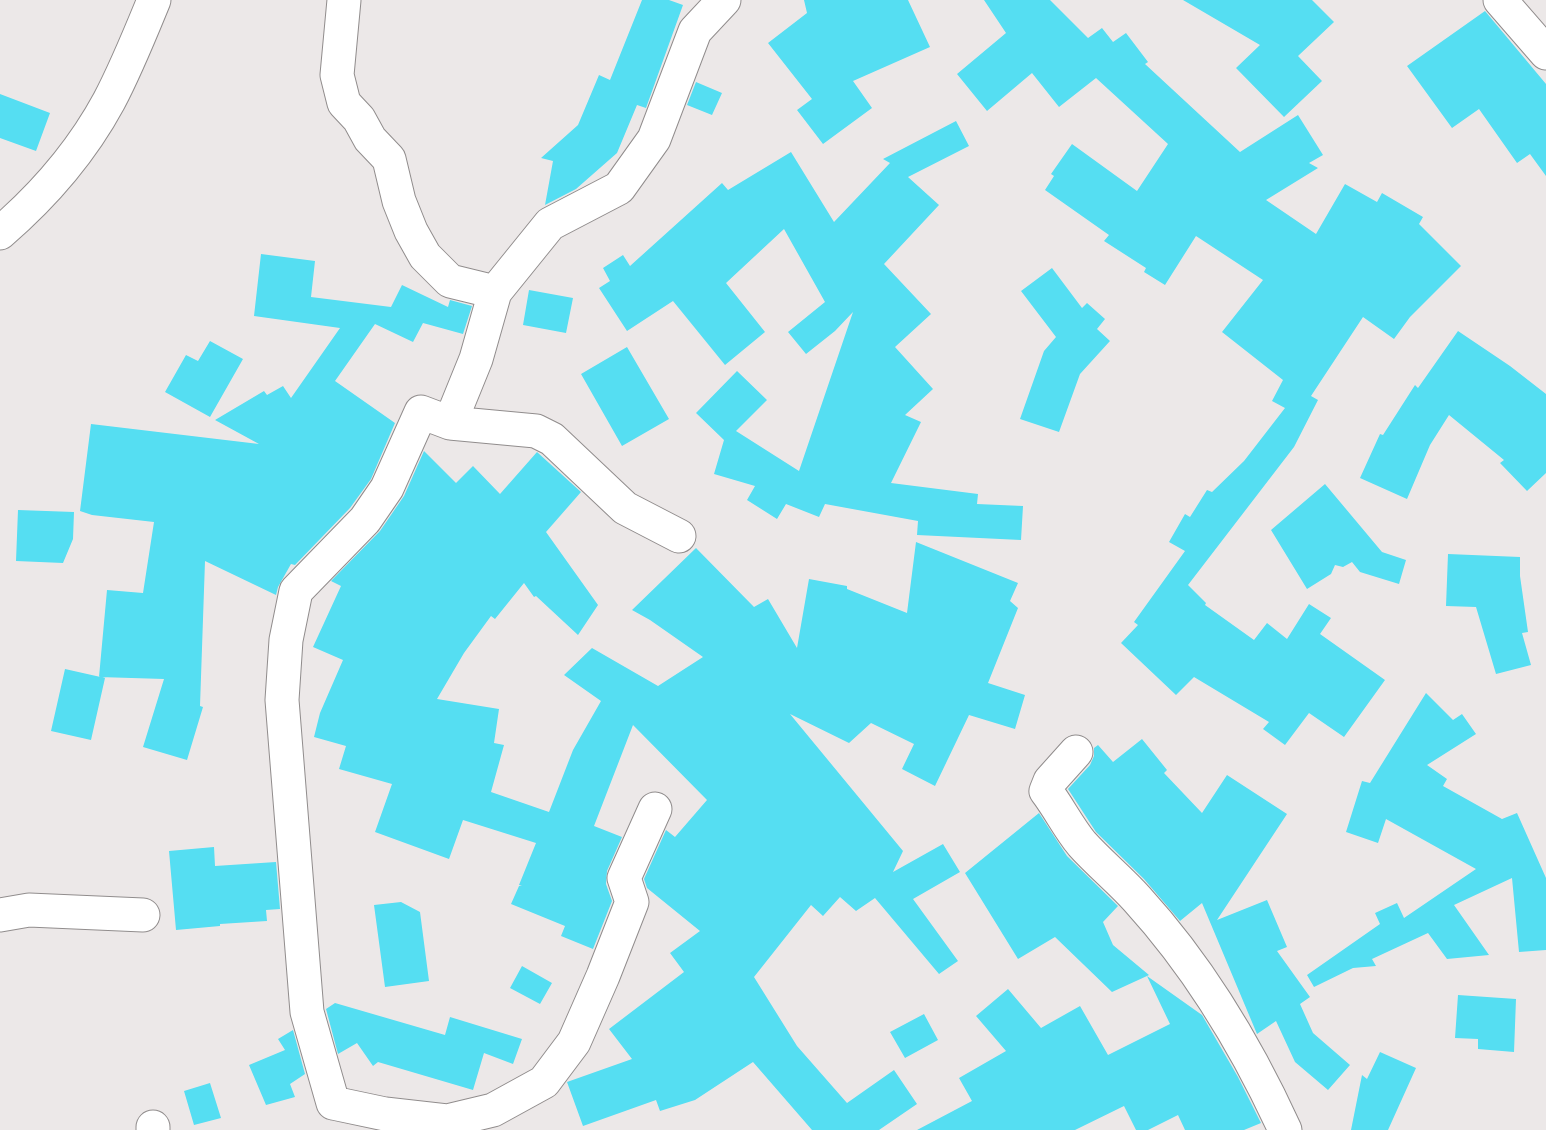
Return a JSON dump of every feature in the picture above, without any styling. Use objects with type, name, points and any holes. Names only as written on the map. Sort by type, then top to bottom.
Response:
[{"type":"street","points":[[0,233],[31,206],[72,157],[108,103],[154,0]]},
{"type":"street","points":[[344,0],[337,75],[344,102],[359,118],[370,139],[389,159],[399,201],[411,231],[425,256],[450,281],[495,292]]},
{"type":"street","points":[[450,423],[476,359],[495,292],[550,224],[619,188],[654,139],[695,31],[724,0]]},
{"type":"street","points":[[1500,0],[1546,52]]},
{"type":"street","points":[[333,1103],[307,1012],[282,700],[286,639],[296,591],[365,520],[387,488],[421,412],[450,423],[537,431],[552,439],[625,508],[680,536]]},
{"type":"street","points":[[1076,752],[1050,781],[1046,791],[1066,824],[1083,845],[1138,899],[1194,969],[1227,1019],[1272,1101],[1285,1130]]},
{"type":"street","points":[[333,1103],[385,1114],[447,1121],[493,1110],[544,1082],[574,1042],[603,976],[632,902],[624,878],[655,809]]},
{"type":"street","points":[[0,915],[29,910],[143,915]]},
{"type":"street","points":[[333,1103],[379,1118],[384,1130]]},
{"type":"building","points":[[642,0],[669,0],[683,5],[646,108],[637,105],[617,153],[576,189],[545,205],[553,161],[541,158],[578,125],[599,75],[610,80]]},
{"type":"building","points":[[804,0],[908,0],[930,47],[853,81],[872,108],[823,144],[797,110],[812,99],[768,43],[807,13]]},
{"type":"building","points":[[984,0],[1050,0],[1088,38],[1102,28],[1113,42],[1126,33],[1148,62],[1145,64],[1240,152],[1298,115],[1323,155],[1309,163],[1318,168],[1266,200],[1316,234],[1345,184],[1377,202],[1382,193],[1423,217],[1419,224],[1461,266],[1410,317],[1394,339],[1363,317],[1311,396],[1318,400],[1294,447],[1188,585],[1206,603],[1205,605],[1254,640],[1267,623],[1287,639],[1309,604],[1331,618],[1320,634],[1385,680],[1344,737],[1309,713],[1285,745],[1263,729],[1269,722],[1194,677],[1176,695],[1121,643],[1138,625],[1134,622],[1185,551],[1169,542],[1185,514],[1190,517],[1207,490],[1212,492],[1244,461],[1285,408],[1272,401],[1283,380],[1222,332],[1263,280],[1196,236],[1165,285],[1144,272],[1146,268],[1104,241],[1109,235],[1045,190],[1054,176],[1051,174],[1072,144],[1137,191],[1168,144],[1096,78],[1059,107],[1032,73],[987,111],[957,74],[1006,33]]},
{"type":"building","points":[[1183,0],[1312,0],[1334,22],[1298,56],[1322,81],[1284,117],[1236,68],[1260,45]]},
{"type":"building","points":[[1485,11],[1546,84],[1546,176],[1530,154],[1517,163],[1479,109],[1452,128],[1407,66]]},
{"type":"building","points":[[696,82],[722,93],[712,115],[687,105]]},
{"type":"building","points":[[0,94],[50,113],[36,151],[0,138]]},
{"type":"building","points":[[956,121],[969,146],[908,177],[939,205],[884,264],[931,314],[895,347],[933,389],[905,415],[921,422],[891,483],[978,494],[977,504],[1023,506],[1021,540],[917,535],[918,521],[825,504],[819,517],[786,504],[777,519],[747,500],[755,486],[714,474],[724,440],[696,413],[737,371],[767,400],[736,431],[799,471],[853,312],[835,331],[806,354],[788,332],[825,302],[784,229],[726,283],[765,332],[725,365],[673,301],[627,331],[599,288],[610,281],[603,268],[623,255],[630,266],[722,183],[728,190],[791,152],[834,222],[890,163],[883,159]]},
{"type":"building","points":[[261,254],[315,261],[311,297],[391,307],[402,285],[448,307],[450,300],[472,306],[463,334],[423,323],[413,342],[375,324],[335,381],[395,423],[371,479],[350,508],[295,565],[291,564],[276,595],[205,561],[200,706],[203,707],[187,760],[143,747],[164,679],[99,677],[107,590],[143,593],[154,522],[92,515],[80,511],[91,424],[259,444],[215,420],[264,391],[267,395],[283,386],[291,398],[340,328],[254,316]]},
{"type":"building","points":[[1052,268],[1082,308],[1087,303],[1105,319],[1097,329],[1110,341],[1080,374],[1059,432],[1020,419],[1044,351],[1056,337],[1021,291]]},
{"type":"building","points":[[529,290],[573,298],[566,333],[523,325]]},
{"type":"building","points":[[1458,331],[1510,366],[1546,394],[1546,473],[1527,491],[1500,463],[1504,460],[1449,415],[1430,445],[1407,499],[1360,478],[1380,434],[1383,435],[1415,385],[1418,388]]},
{"type":"building","points":[[210,341],[243,359],[210,417],[165,392],[186,355],[198,361]]},
{"type":"building","points":[[627,347],[669,419],[622,446],[581,374]]},
{"type":"building","points":[[424,451],[456,483],[473,466],[500,494],[537,452],[581,492],[546,532],[598,605],[578,635],[536,596],[534,597],[524,583],[495,619],[491,616],[464,653],[437,699],[499,709],[494,743],[504,745],[491,792],[549,812],[573,750],[601,701],[564,675],[592,648],[658,686],[703,657],[632,610],[696,548],[754,607],[768,599],[797,648],[809,579],[847,586],[847,589],[907,613],[916,542],[1018,583],[1010,601],[1018,608],[988,683],[1025,695],[1015,729],[969,715],[935,786],[902,769],[914,744],[871,723],[849,743],[790,714],[903,851],[893,872],[943,844],[960,872],[913,899],[958,961],[939,974],[875,898],[856,911],[840,897],[823,916],[811,905],[754,977],[797,1046],[847,1103],[894,1070],[917,1104],[879,1130],[812,1130],[753,1062],[695,1100],[660,1111],[656,1100],[583,1126],[567,1082],[632,1059],[609,1029],[684,972],[670,953],[700,931],[647,888],[644,879],[666,830],[675,837],[707,800],[633,725],[594,826],[622,837],[607,871],[606,884],[612,901],[593,949],[561,936],[565,926],[511,904],[519,886],[522,886],[519,885],[536,843],[463,820],[449,859],[375,832],[392,784],[339,769],[346,746],[314,737],[320,713],[343,660],[313,647],[341,586],[331,581],[380,531],[404,496]]},
{"type":"building","points":[[1325,484],[1382,552],[1406,560],[1399,584],[1360,572],[1352,562],[1343,567],[1335,565],[1331,574],[1307,589],[1271,530]]},
{"type":"building","points":[[18,510],[74,512],[73,539],[63,563],[16,561]]},
{"type":"building","points":[[1448,554],[1520,557],[1520,576],[1528,632],[1522,633],[1531,665],[1496,674],[1476,607],[1446,606]]},
{"type":"building","points":[[65,669],[105,678],[91,740],[51,731]]},
{"type":"building","points":[[1426,693],[1453,720],[1462,714],[1476,734],[1427,765],[1447,779],[1443,786],[1502,819],[1517,813],[1546,878],[1546,950],[1519,952],[1512,878],[1454,905],[1489,955],[1447,959],[1428,933],[1372,959],[1376,966],[1353,968],[1314,987],[1307,975],[1380,924],[1375,913],[1397,903],[1404,918],[1476,869],[1386,819],[1378,843],[1346,832],[1362,781],[1370,783]]},
{"type":"building","points":[[1142,739],[1167,770],[1164,773],[1202,813],[1227,775],[1287,814],[1217,920],[1267,900],[1287,947],[1277,951],[1310,997],[1300,1004],[1313,1033],[1350,1065],[1328,1090],[1295,1062],[1276,1021],[1257,1034],[1202,903],[1180,921],[1144,879],[1096,832],[1068,789],[1090,765],[1094,756],[1094,748],[1098,745],[1113,762]]},
{"type":"building","points":[[1039,813],[1067,856],[1118,906],[1103,922],[1113,945],[1149,975],[1112,992],[1055,937],[1018,959],[965,873]]},
{"type":"building","points":[[214,847],[215,866],[276,862],[280,909],[266,910],[267,921],[176,930],[169,851]]},
{"type":"building","points":[[401,902],[420,912],[429,981],[385,987],[374,905]]},
{"type":"building","points":[[522,966],[552,983],[540,1004],[510,988]]},
{"type":"building","points":[[1147,976],[1202,1015],[1238,1077],[1261,1123],[1244,1130],[1185,1130],[1178,1115],[1148,1130],[1136,1130],[1124,1106],[1075,1130],[917,1130],[972,1101],[959,1078],[1006,1051],[976,1016],[1008,989],[1041,1028],[1080,1006],[1108,1055],[1170,1024]]},
{"type":"building","points":[[1458,995],[1516,999],[1514,1052],[1478,1049],[1478,1039],[1455,1038]]},
{"type":"building","points":[[335,1003],[445,1035],[450,1017],[522,1039],[513,1064],[484,1053],[473,1090],[378,1062],[373,1066],[357,1043],[338,1054],[326,1009]]},
{"type":"building","points":[[924,1014],[938,1040],[905,1058],[890,1032]]},
{"type":"building","points":[[293,1030],[305,1074],[290,1084],[295,1097],[266,1105],[249,1065],[285,1050],[278,1039]]},
{"type":"building","points":[[1380,1052],[1416,1068],[1388,1130],[1351,1130],[1362,1075],[1367,1079]]},
{"type":"building","points":[[210,1083],[221,1118],[194,1125],[184,1091]]}]
